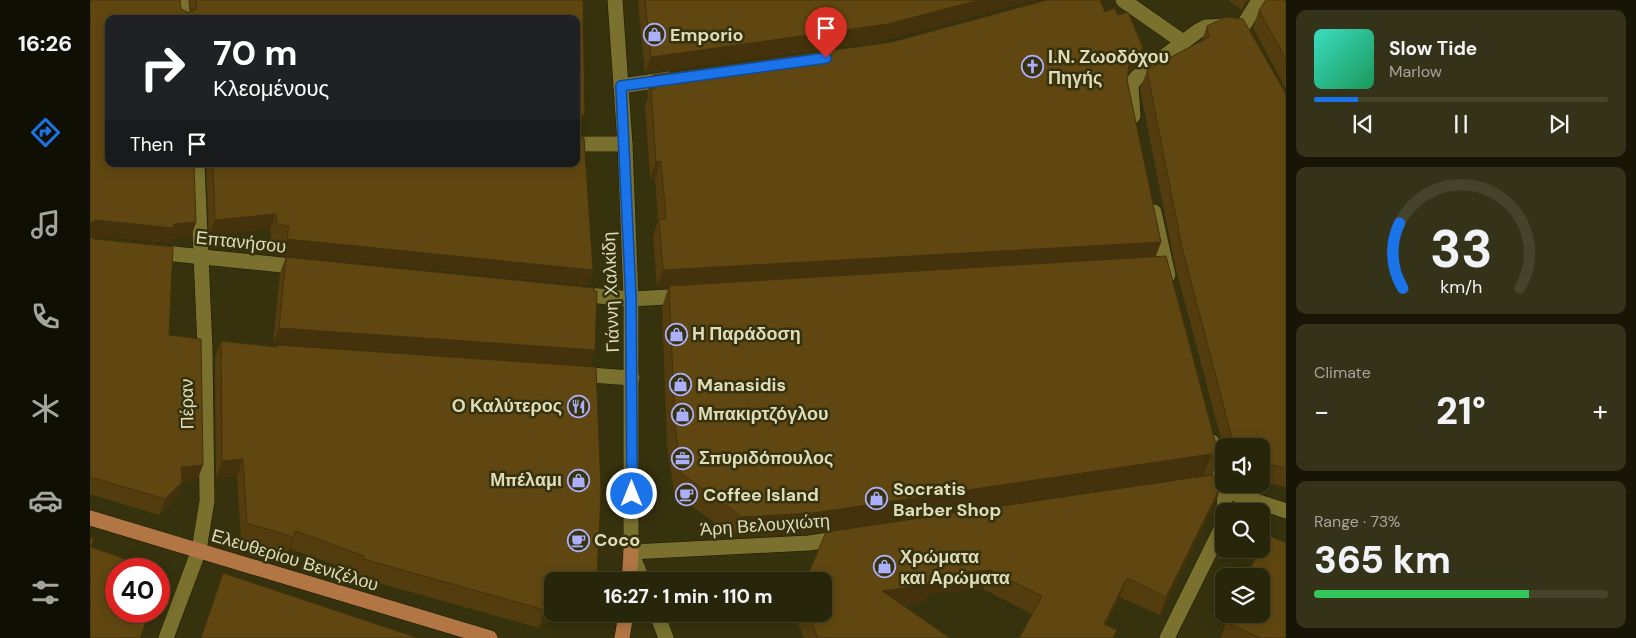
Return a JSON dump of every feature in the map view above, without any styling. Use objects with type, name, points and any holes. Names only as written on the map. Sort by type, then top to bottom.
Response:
[{"type":"main road","name":"Ελευθερίου Βενιζέλου","points":[[90,518],[488,638]]},
{"type":"main road","points":[[630,572],[631,552]]},
{"type":"main road","points":[[622,638],[625,622]]},
{"type":"street","points":[[181,0],[183,15]]},
{"type":"street","name":"Γιάννη Χαλκίδη","points":[[615,0],[625,144],[631,299],[631,552],[639,572]]},
{"type":"street","points":[[1123,0],[1183,42]]},
{"type":"street","points":[[1137,135],[1131,106],[1131,85],[1157,61],[1206,27],[1222,25],[1245,32],[1258,0]]},
{"type":"street","points":[[621,86],[679,78]]},
{"type":"street","points":[[580,144],[625,144]]},
{"type":"street","name":"Πέραν","points":[[166,638],[199,550],[207,500],[210,349],[200,257],[197,167]]},
{"type":"street","points":[[1152,201],[1171,286]]},
{"type":"street","name":"Επτανήσου","points":[[136,250],[318,268]]},
{"type":"street","points":[[1146,268],[1166,267]]},
{"type":"street","points":[[563,293],[631,299],[700,295]]},
{"type":"street","points":[[562,373],[632,378]]},
{"type":"street","points":[[1208,426],[1215,453]]},
{"type":"street","points":[[1186,486],[1205,484],[1215,488]]},
{"type":"street","points":[[1228,493],[1286,511]]},
{"type":"street","name":"Άρη Βελουχιώτη","points":[[631,552],[809,543],[857,536]]},
{"type":"street","points":[[1167,638],[1215,544]]},
{"type":"street","points":[[660,622],[666,638]]},
{"type":"building","points":[[90,0],[180,0],[181,9],[189,13],[197,8],[196,0],[583,0],[585,115],[582,115],[580,120],[580,15],[105,15],[105,167],[194,167],[196,222],[174,224],[173,228],[96,220],[90,223]]},
{"type":"building","points":[[645,0],[979,0],[888,24],[651,57]]},
{"type":"building","points":[[1047,0],[1100,0],[1105,12],[1114,8],[1118,15],[1128,12],[1143,48],[1129,63],[1127,80],[1161,242],[663,270],[659,220],[666,219],[661,161],[656,162],[651,89],[655,89],[653,75],[892,42]]},
{"type":"building","points":[[1266,0],[1286,0],[1286,59],[1259,10]]},
{"type":"building","points":[[1226,17],[1243,19],[1286,94],[1286,468],[1270,465],[1270,438],[1232,438],[1182,247],[1147,71],[1151,65],[1152,67],[1209,37],[1207,26]]},
{"type":"building","points":[[580,137],[584,138],[593,270],[287,239],[289,226],[277,224],[276,214],[215,220],[213,167],[580,167]]},
{"type":"building","points":[[90,237],[173,247],[169,335],[201,339],[203,465],[181,467],[182,482],[165,499],[90,477]]},
{"type":"building","points":[[1166,256],[1215,441],[1215,455],[1211,454],[813,513],[742,517],[681,473],[675,424],[669,286]]},
{"type":"building","points":[[286,257],[594,288],[594,291],[597,291],[595,350],[279,328]]},
{"type":"building","points":[[221,341],[277,347],[278,345],[596,367],[601,491],[597,572],[544,572],[544,610],[363,559],[364,556],[296,531],[293,537],[247,523],[243,459],[222,461]]},
{"type":"building","points":[[1211,475],[1215,476],[1215,493],[1218,493],[1166,597],[1127,578],[1104,624],[1117,630],[1113,638],[1019,638],[1042,596],[990,570],[930,575],[931,584],[882,591],[950,638],[818,638],[811,622],[832,622],[832,572],[809,572],[826,532]]},
{"type":"building","points":[[1270,536],[1286,543],[1286,638],[1260,638],[1228,623],[1270,623],[1270,568],[1251,568],[1255,558],[1270,558]]},
{"type":"building","points":[[90,538],[94,539],[91,547],[122,558],[105,558],[105,623],[146,623],[140,638],[90,638]]},
{"type":"building","points":[[223,573],[418,638],[201,638]]},
{"type":"place","name":"Emporio","points":[[654,35]]},
{"type":"place","name":"Ι.Ν. Ζωοδόχου Πηγής","points":[[1032,67]]},
{"type":"place","name":"Η Παράδοση","points":[[676,334]]},
{"type":"place","name":"Manasidis","points":[[681,385]]},
{"type":"place","name":"Ο Καλύτερος","points":[[578,406]]},
{"type":"place","name":"Μπακιρτζόγλου","points":[[682,414]]},
{"type":"place","name":"Σπυριδόπουλος","points":[[683,458]]},
{"type":"place","name":"Μπέλαμι","points":[[578,480]]},
{"type":"place","name":"Coffee Island","points":[[687,495]]},
{"type":"place","name":"Socratis Barber Shop","points":[[877,499]]},
{"type":"place","name":"Coco","points":[[578,540]]},
{"type":"place","name":"Χρώματα και Αρώματα","points":[[884,567]]},
{"type":"route","points":[[632,494],[631,299],[621,86],[826,58]]}]
